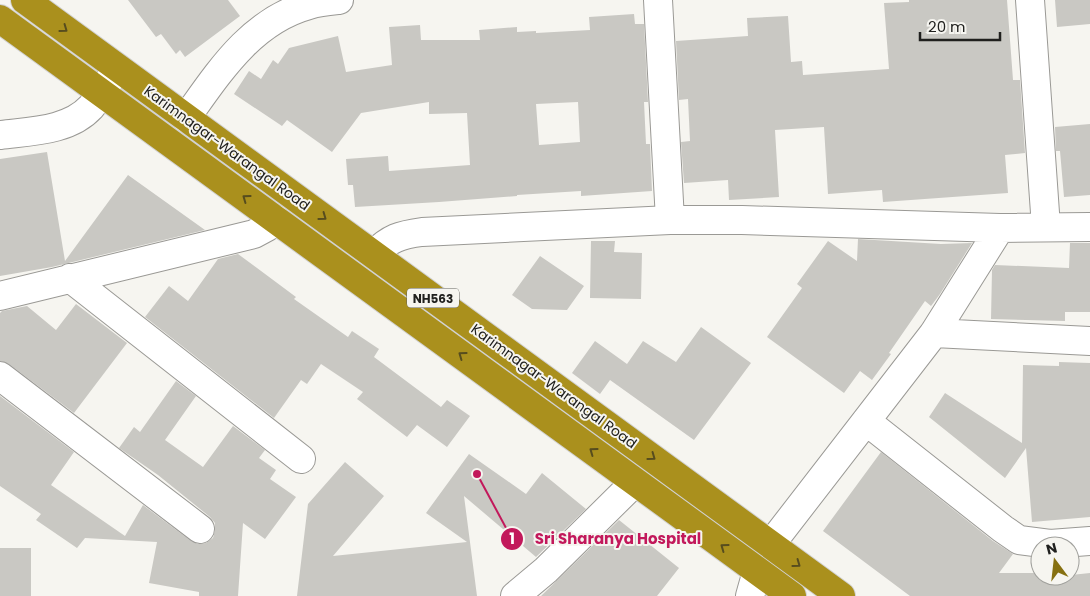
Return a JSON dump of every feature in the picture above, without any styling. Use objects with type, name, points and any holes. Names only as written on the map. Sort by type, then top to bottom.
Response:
[{"type":"highway","name":"Karimnagar-Warangal Road","points":[[25,0],[841,596]]},
{"type":"highway","name":"Karimnagar-Warangal Road","points":[[0,19],[635,482],[754,583],[792,596]]},
{"type":"street","points":[[186,118],[226,63],[249,39],[278,17],[309,4],[339,0]]},
{"type":"street","points":[[658,0],[670,220]]},
{"type":"street","points":[[1030,0],[1046,227]]},
{"type":"street","points":[[0,135],[52,128],[75,120],[92,106],[117,68]]},
{"type":"street","points":[[0,296],[254,234],[267,227],[275,219]]},
{"type":"street","points":[[374,254],[385,242],[400,235],[422,232],[670,220],[752,220],[1000,228],[1090,227]]},
{"type":"street","points":[[771,544],[934,333],[1000,228]]},
{"type":"street","points":[[70,278],[301,459]]},
{"type":"street","points":[[934,333],[1090,341]]},
{"type":"street","points":[[0,376],[200,529]]},
{"type":"street","points":[[866,421],[1019,540],[1050,544],[1090,541]]},
{"type":"street","points":[[515,596],[546,570],[635,482]]},
{"type":"building","points":[[128,0],[228,0],[240,16],[185,57],[180,50],[176,54],[161,34],[156,37]]},
{"type":"building","points":[[909,0],[1007,0],[1013,80],[1020,80],[1025,153],[1005,155],[1008,193],[883,202],[882,190],[828,194],[824,127],[775,130],[779,197],[729,200],[728,180],[684,183],[681,142],[690,141],[688,99],[679,100],[676,41],[748,36],[747,18],[788,16],[791,62],[802,61],[803,75],[889,69],[884,3],[909,2]]},
{"type":"building","points":[[1055,0],[1090,0],[1090,24],[1057,27]]},
{"type":"building","points":[[634,14],[635,24],[644,24],[648,102],[644,102],[646,144],[650,144],[652,191],[581,196],[581,191],[355,207],[353,185],[348,185],[346,159],[388,156],[389,171],[470,165],[467,113],[429,114],[429,102],[361,113],[332,152],[287,120],[282,126],[234,94],[249,71],[261,79],[273,60],[278,64],[289,48],[338,36],[346,72],[392,65],[389,27],[420,25],[421,40],[480,40],[479,30],[517,27],[517,32],[536,31],[536,33],[590,30],[589,17]],"holes":[[[578,102],[580,142],[539,145],[536,104]]]},
{"type":"building","points":[[1090,124],[1090,195],[1064,197],[1060,151],[1056,151],[1055,127]]},
{"type":"building","points":[[47,152],[65,261],[128,175],[205,230],[52,267],[0,276],[0,159]]},
{"type":"building","points":[[858,239],[941,244],[972,243],[940,294],[931,306],[925,301],[872,380],[860,371],[844,393],[767,337],[802,288],[797,284],[828,241],[857,261]]},
{"type":"building","points":[[591,241],[615,241],[614,252],[642,253],[641,299],[590,298]]},
{"type":"building","points":[[1070,243],[1090,243],[1090,312],[1065,312],[1065,321],[991,319],[992,270],[995,265],[1069,268]]},
{"type":"building","points":[[238,254],[296,297],[294,299],[348,337],[352,331],[379,349],[374,357],[441,407],[447,400],[470,416],[447,447],[417,425],[407,437],[357,399],[363,392],[321,364],[307,384],[301,380],[274,418],[145,317],[169,286],[188,301],[218,259]]},
{"type":"building","points":[[540,256],[584,286],[567,310],[532,309],[512,295]]},
{"type":"building","points":[[76,304],[127,343],[74,413],[9,364],[0,361],[0,313],[27,306],[56,330]]},
{"type":"building","points":[[701,327],[751,363],[694,440],[610,380],[600,394],[572,373],[595,341],[627,364],[643,341],[676,362]]},
{"type":"building","points":[[1059,362],[1090,363],[1090,517],[1032,522],[1026,448],[1005,478],[929,417],[945,393],[1022,443],[1023,365],[1059,366]]},
{"type":"building","points":[[176,381],[196,396],[165,440],[203,467],[233,426],[265,450],[259,458],[276,470],[270,479],[296,497],[265,539],[243,523],[238,596],[199,596],[199,592],[149,583],[157,542],[85,538],[77,548],[36,520],[41,514],[0,486],[0,396],[74,452],[51,485],[125,536],[143,505],[191,541],[198,544],[206,543],[213,538],[215,531],[215,523],[210,517],[158,475],[119,448],[134,427],[140,432]]},
{"type":"building","points":[[881,452],[993,541],[1013,554],[999,573],[1030,573],[1030,586],[1080,586],[1080,574],[1090,573],[1090,596],[910,596],[823,531]]},
{"type":"building","points":[[469,454],[526,494],[542,473],[586,509],[536,557],[464,496],[477,596],[297,596],[308,504],[345,462],[384,496],[333,556],[467,542],[426,513]]},
{"type":"building","points":[[619,520],[679,568],[657,596],[541,596]]},
{"type":"building","points":[[0,548],[31,548],[31,596],[0,596]]},
{"type":"place","name":"Sri Sharanya Hospital","points":[[477,474]]}]
